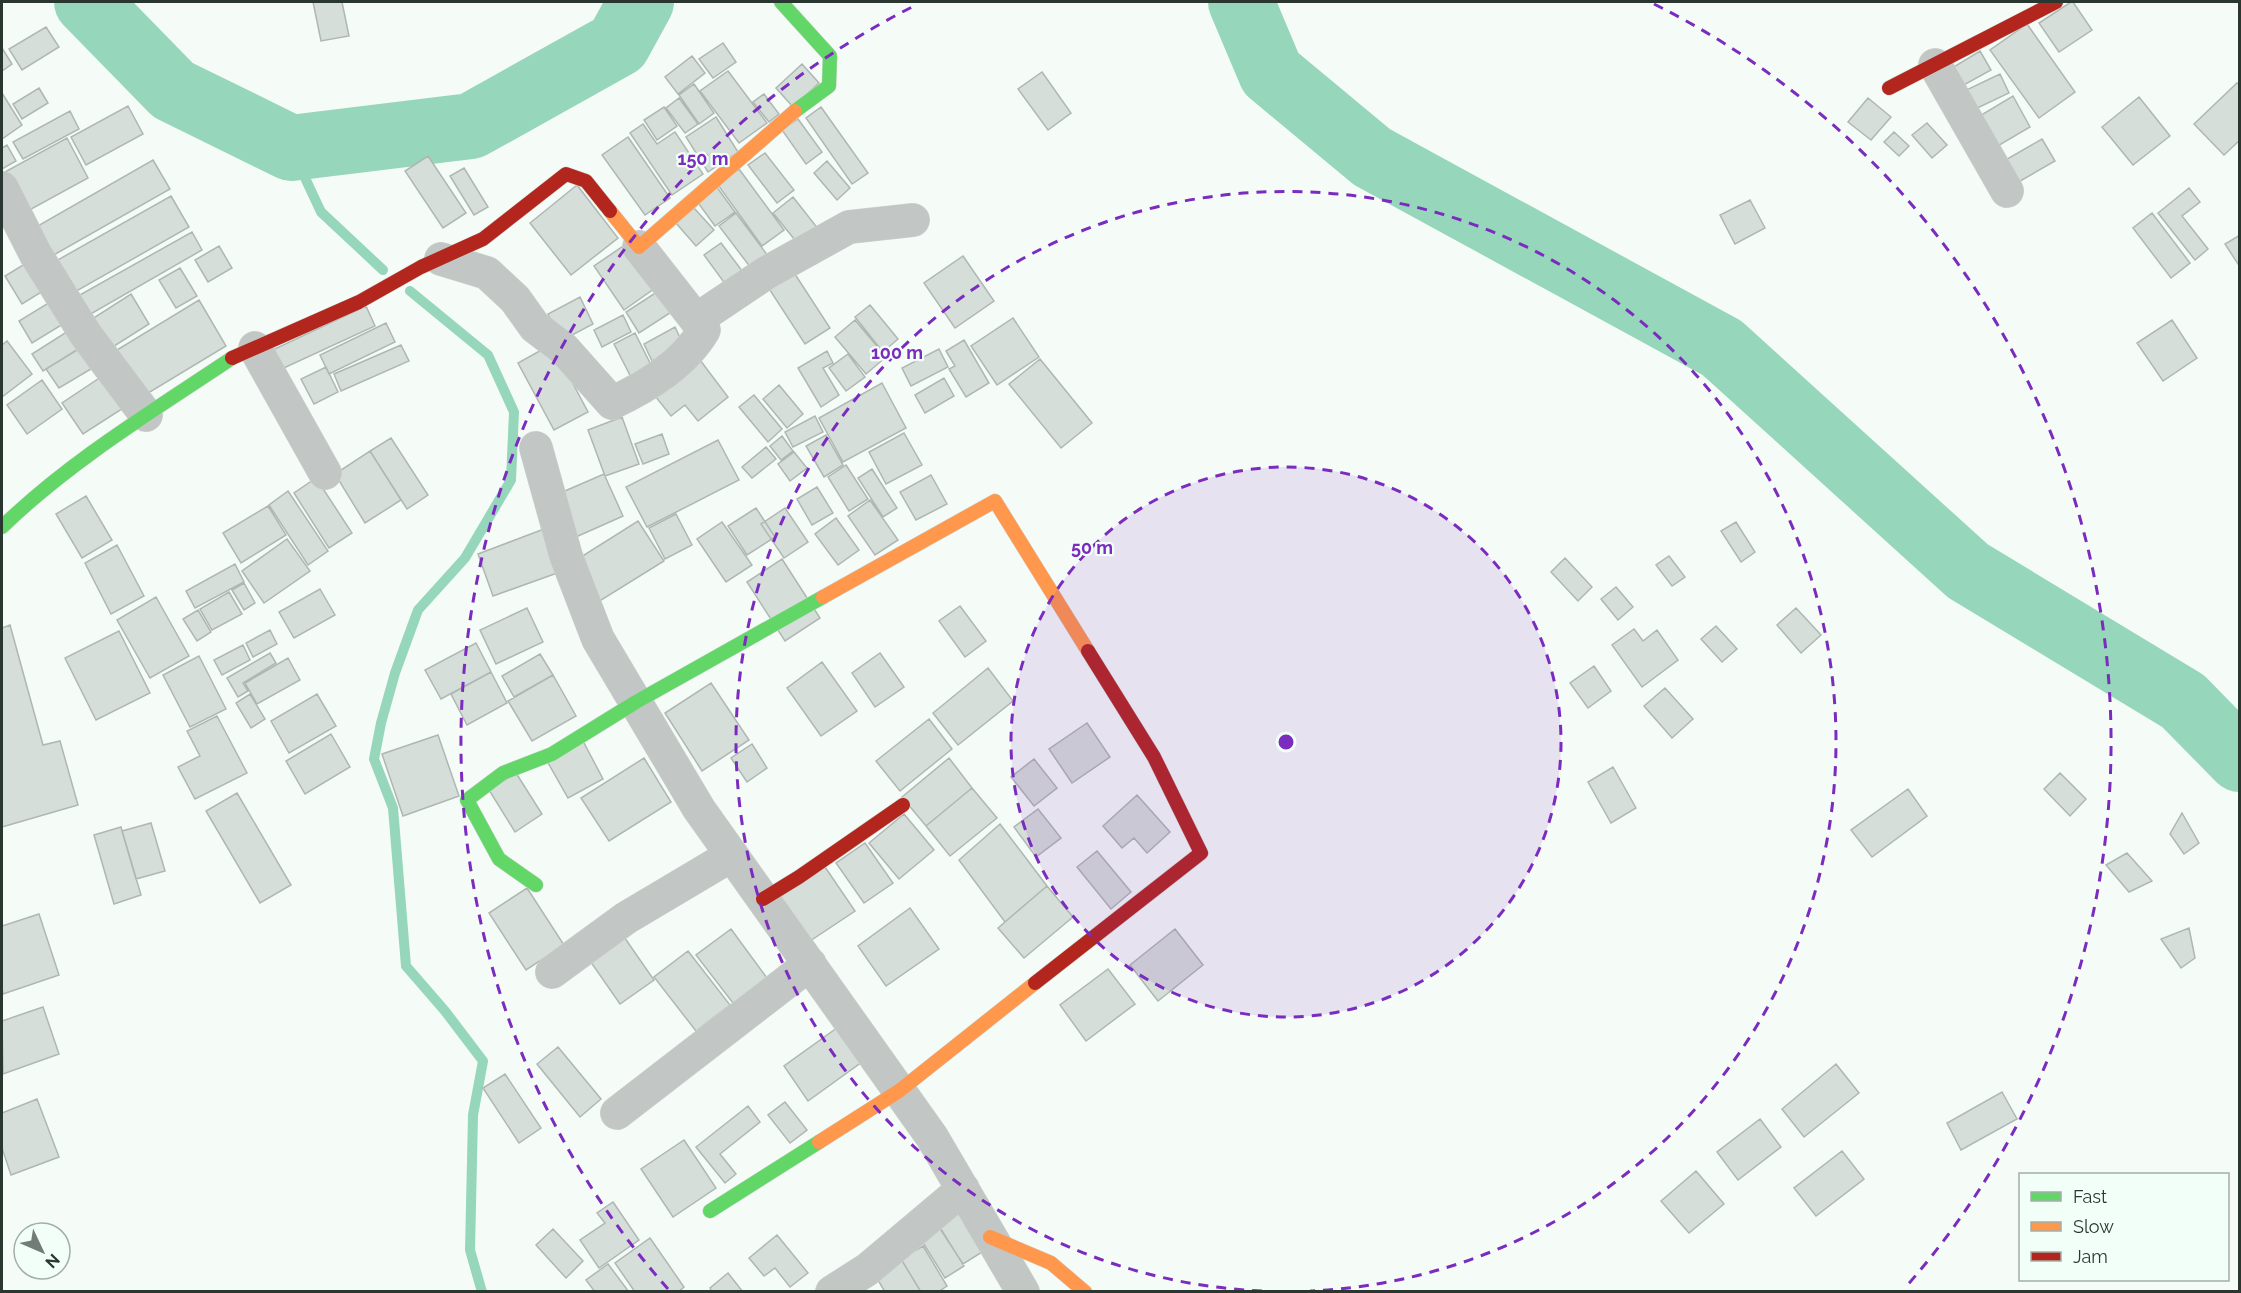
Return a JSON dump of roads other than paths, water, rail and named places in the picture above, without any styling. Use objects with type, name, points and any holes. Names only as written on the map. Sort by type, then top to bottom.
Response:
[{"type":"street","points":[[639,247],[798,108],[829,86],[830,56],[781,2]]},
{"type":"street","points":[[1889,88],[2056,2]]},
{"type":"street","points":[[1935,65],[2007,191]]},
{"type":"street","points":[[2,527],[31,499],[146,415],[236,356],[359,302],[441,259],[483,239],[566,174],[586,181],[704,330],[694,348],[646,386],[612,403],[564,349],[535,327],[515,299],[487,273],[441,259]]},
{"type":"street","points":[[2,188],[36,255],[86,335],[146,415]]},
{"type":"street","points":[[696,321],[766,273],[849,227],[913,220]]},
{"type":"street","points":[[255,348],[325,473]]},
{"type":"street","points":[[536,448],[566,556],[598,639],[699,809],[932,1137],[1023,1292]]},
{"type":"street","points":[[536,885],[499,859],[467,800],[503,773],[552,754],[636,702],[994,501],[1154,757],[1201,853],[899,1091],[710,1211]]},
{"type":"street","points":[[763,899],[786,886],[856,835],[903,805]]},
{"type":"street","points":[[552,972],[626,918],[732,855]]},
{"type":"street","points":[[617,1113],[810,964]]},
{"type":"street","points":[[832,1292],[868,1269],[963,1189]]},
{"type":"street","points":[[990,1237],[1052,1263],[1085,1292]]},
{"type":"waterway","points":[[87,2],[173,90],[291,148],[471,126],[618,44],[641,2]]},
{"type":"waterway","points":[[1241,2],[1271,73],[1372,157],[1722,348],[1968,571],[2183,701],[2240,759]]},
{"type":"waterway","points":[[291,148],[321,212],[383,270]]},
{"type":"waterway","points":[[410,291],[488,355],[514,412],[511,480],[465,558],[418,610],[395,673],[374,759],[393,808],[406,966],[445,1011],[483,1061],[473,1115],[470,1250],[482,1292]]}]
